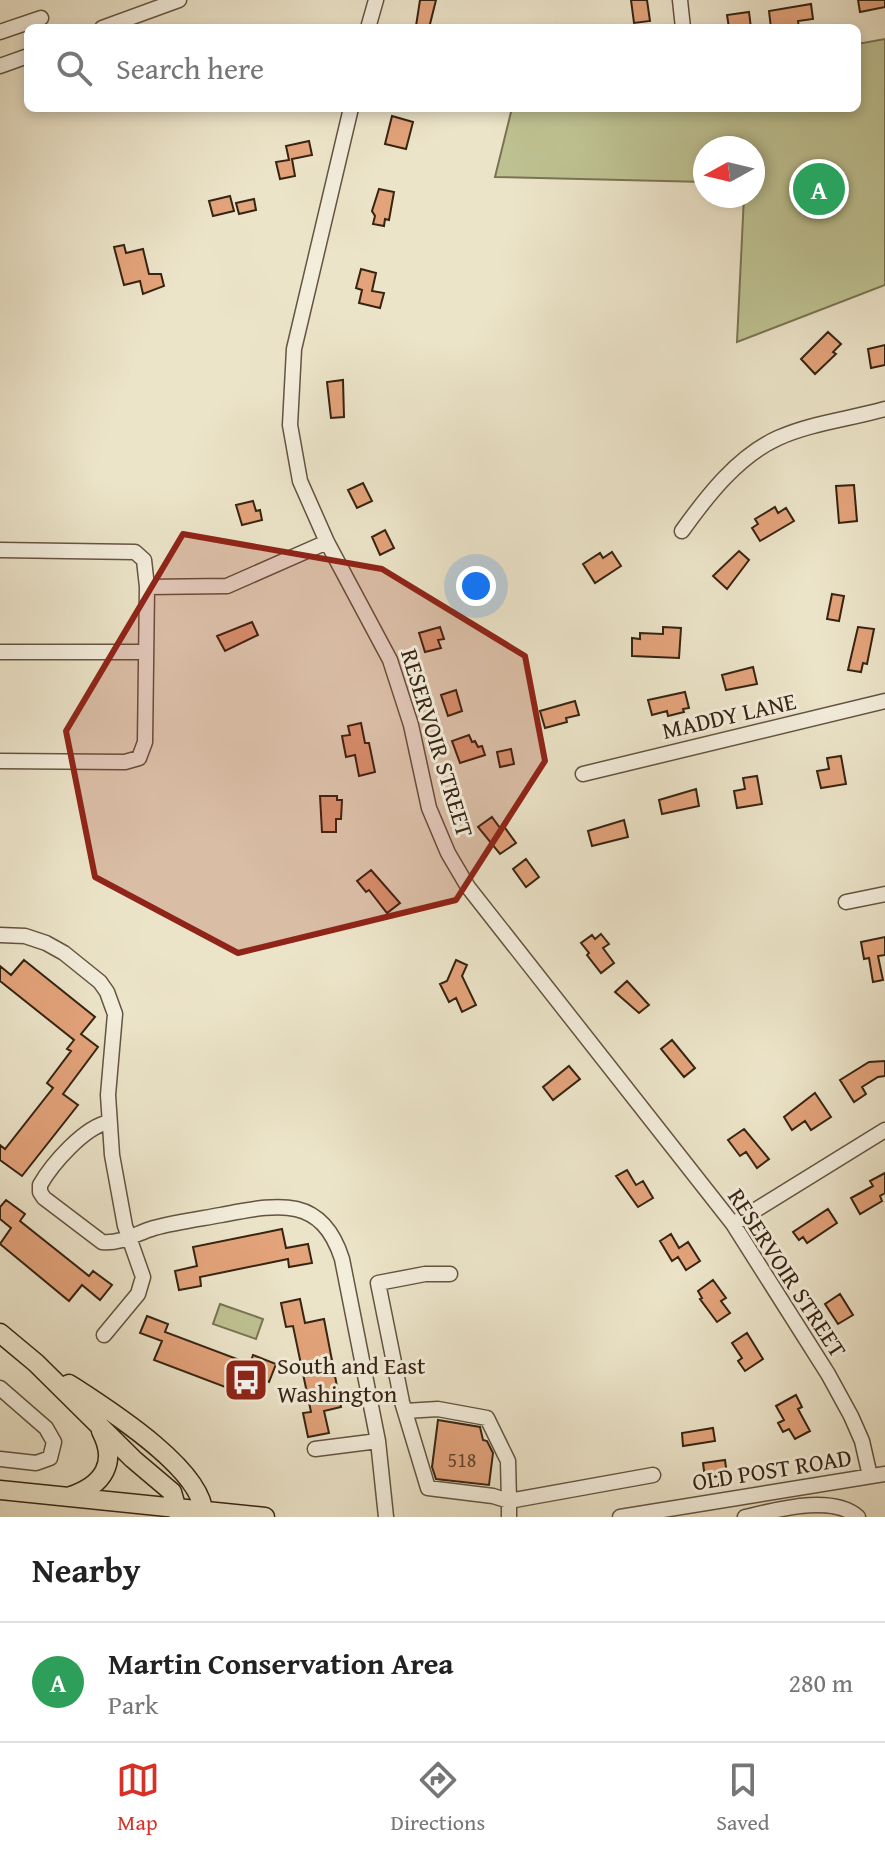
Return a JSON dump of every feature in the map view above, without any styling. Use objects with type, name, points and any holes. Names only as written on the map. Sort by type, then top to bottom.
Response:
[{"type":"main road","points":[[0,1333],[36,1363],[172,1492],[178,1513]]},
{"type":"main road","points":[[36,1363],[126,1421],[165,1454],[193,1485],[203,1503],[204,1514]]},
{"type":"main road","points":[[68,1497],[90,1488],[103,1476],[109,1448],[98,1424]]},
{"type":"main road","points":[[0,1490],[178,1513],[265,1517]]},
{"type":"street","points":[[113,24],[179,0]]},
{"type":"street","points":[[369,24],[376,0]]},
{"type":"street","points":[[680,0],[683,24]]},
{"type":"street","points":[[0,32],[41,18]]},
{"type":"street","points":[[0,66],[24,57]]},
{"type":"street","name":"RESERVOIR STREET","points":[[350,112],[298,334],[291,377],[290,425],[295,462],[304,491],[327,542],[390,660],[411,725],[429,808],[457,869],[733,1224],[813,1350],[851,1416],[878,1475]]},
{"type":"street","points":[[682,531],[701,504],[747,457],[777,438],[812,426],[885,409]]},
{"type":"street","points":[[147,587],[227,586],[327,542]]},
{"type":"street","points":[[0,550],[135,552],[146,565],[147,587],[145,742],[139,758],[125,762],[0,761]]},
{"type":"street","points":[[0,652],[145,652]]},
{"type":"street","name":"MADDY LANE","points":[[583,774],[885,701]]},
{"type":"street","points":[[846,902],[885,894]]},
{"type":"street","points":[[0,935],[25,936],[46,943],[100,982],[115,1014],[109,1074],[109,1122],[121,1208],[141,1268],[142,1285],[131,1304],[104,1335]]},
{"type":"street","points":[[109,1122],[83,1134],[43,1179],[40,1192],[102,1242],[110,1243],[155,1227],[274,1206],[297,1208],[315,1217],[332,1235],[342,1259],[378,1441],[386,1517]]},
{"type":"street","points":[[733,1224],[885,1130]]},
{"type":"street","points":[[450,1274],[425,1274],[378,1283],[405,1411],[428,1488],[493,1496],[509,1501],[653,1475]]},
{"type":"street","points":[[0,1388],[46,1428],[54,1442],[50,1458],[36,1463],[0,1459]]},
{"type":"street","points":[[405,1411],[438,1409],[487,1418],[508,1461],[509,1517]]},
{"type":"street","points":[[315,1449],[378,1441]]},
{"type":"street","name":"OLD POST ROAD","points":[[620,1517],[705,1510],[878,1475]]},
{"type":"street","points":[[745,1517],[801,1505],[849,1510],[858,1517]]},
{"type":"highlighted area","points":[[183,534],[382,569],[525,656],[545,761],[456,900],[238,953],[95,877],[66,731]]},
{"type":"green space","points":[[885,39],[885,285],[737,342],[743,208],[765,208],[765,136],[693,136],[693,182],[495,177],[511,112],[861,112],[861,43]]},
{"type":"green space","points":[[220,1304],[263,1319],[256,1339],[213,1324]]},
{"type":"building","points":[[420,0],[436,0],[430,24],[416,24]]},
{"type":"building","points":[[631,0],[647,0],[650,21],[634,23]]},
{"type":"building","points":[[858,0],[885,0],[885,7],[860,12]]},
{"type":"building","points":[[811,4],[813,19],[798,21],[798,24],[771,24],[769,11]]},
{"type":"building","points":[[749,12],[750,24],[728,24],[727,15]]},
{"type":"building","points":[[392,116],[413,122],[406,149],[385,144]]},
{"type":"building","points":[[309,141],[312,155],[292,159],[295,176],[280,179],[276,162],[289,160],[286,146]]},
{"type":"building","points":[[379,189],[394,192],[389,220],[385,219],[384,226],[373,224],[375,216],[372,211]]},
{"type":"building","points":[[230,196],[234,211],[213,216],[209,201]]},
{"type":"building","points":[[254,199],[256,210],[239,214],[236,203]]},
{"type":"building","points":[[124,245],[126,253],[143,249],[149,274],[161,274],[164,286],[143,294],[140,281],[124,285],[114,247]]},
{"type":"building","points":[[361,269],[376,273],[372,291],[384,293],[380,308],[359,303],[362,290],[356,288]]},
{"type":"building","points":[[828,332],[841,344],[833,352],[836,354],[815,374],[801,359]]},
{"type":"building","points":[[885,345],[885,365],[871,368],[868,349]]},
{"type":"building","points":[[343,380],[344,417],[331,418],[327,382]]},
{"type":"building","points":[[363,483],[372,501],[357,508],[348,490]]},
{"type":"building","points":[[854,485],[857,521],[839,523],[836,486]]},
{"type":"building","points":[[253,501],[256,511],[260,510],[262,520],[242,525],[236,505]]},
{"type":"building","points":[[775,507],[778,513],[786,508],[794,521],[760,541],[752,528],[758,524],[755,519]]},
{"type":"building","points":[[385,530],[394,548],[380,555],[372,537]]},
{"type":"building","points":[[739,551],[749,560],[727,589],[713,576]]},
{"type":"building","points":[[612,552],[621,566],[595,583],[583,564],[600,553],[603,558]]},
{"type":"building","points":[[832,594],[844,596],[839,621],[827,619]]},
{"type":"building","points":[[252,622],[258,635],[225,651],[217,636]]},
{"type":"building","points":[[440,627],[444,639],[438,640],[441,648],[425,652],[419,633]]},
{"type":"building","points":[[663,627],[681,628],[679,658],[632,656],[632,638],[640,639],[640,633],[663,634]]},
{"type":"building","points":[[858,627],[874,629],[867,664],[863,663],[861,672],[848,670]]},
{"type":"building","points":[[753,667],[757,684],[726,690],[722,675]]},
{"type":"building","points":[[456,690],[462,711],[448,716],[441,695]]},
{"type":"building","points":[[685,692],[689,708],[683,709],[684,712],[668,716],[667,711],[652,715],[648,700]]},
{"type":"building","points":[[575,701],[579,715],[545,728],[540,711]]},
{"type":"building","points":[[361,723],[375,772],[359,776],[355,755],[346,757],[342,736],[350,735],[348,726]]},
{"type":"building","points":[[469,735],[472,742],[475,741],[478,747],[482,746],[485,755],[460,763],[452,741]]},
{"type":"building","points":[[511,749],[514,764],[500,767],[497,752]]},
{"type":"building","points":[[841,756],[846,784],[821,788],[817,771],[829,769],[827,758]]},
{"type":"building","points":[[757,776],[762,804],[737,808],[734,791],[745,789],[743,778]]},
{"type":"building","points":[[696,789],[699,806],[662,814],[659,800]]},
{"type":"building","points":[[320,796],[337,796],[337,800],[342,800],[341,819],[336,819],[336,832],[322,832]]},
{"type":"building","points":[[492,817],[500,828],[503,825],[516,843],[500,854],[478,827]]},
{"type":"building","points":[[624,820],[628,837],[592,846],[588,831]]},
{"type":"building","points":[[526,859],[539,877],[526,887],[513,869]]},
{"type":"building","points":[[371,870],[400,903],[387,913],[369,890],[366,892],[357,881]]},
{"type":"building","points":[[601,934],[609,944],[603,948],[614,963],[601,973],[581,943],[592,935],[595,939]]},
{"type":"building","points":[[885,937],[885,955],[878,956],[883,980],[873,982],[869,958],[864,959],[861,942]]},
{"type":"building","points":[[24,960],[95,1017],[81,1034],[98,1047],[63,1094],[78,1105],[22,1176],[0,1160],[0,1145],[5,1149],[53,1088],[47,1083],[71,1051],[67,1049],[74,1040],[0,981],[0,966],[11,975]]},
{"type":"building","points":[[456,960],[467,965],[462,976],[476,1005],[462,1012],[456,998],[449,1002],[440,984],[447,981]]},
{"type":"building","points":[[627,981],[649,1005],[639,1013],[615,992]]},
{"type":"building","points":[[672,1040],[695,1068],[684,1077],[661,1049]]},
{"type":"building","points":[[885,1061],[885,1076],[862,1087],[866,1094],[854,1102],[840,1080],[869,1062]]},
{"type":"building","points":[[569,1066],[580,1079],[553,1100],[543,1087]]},
{"type":"building","points":[[815,1093],[831,1117],[811,1130],[805,1121],[792,1130],[784,1117]]},
{"type":"building","points":[[744,1129],[769,1159],[757,1168],[746,1152],[740,1156],[728,1140]]},
{"type":"building","points":[[627,1170],[636,1185],[643,1181],[653,1198],[638,1207],[616,1176]]},
{"type":"building","points":[[885,1173],[885,1193],[880,1196],[882,1201],[860,1214],[851,1198],[873,1186],[870,1181]]},
{"type":"building","points":[[6,1200],[25,1214],[20,1221],[89,1276],[93,1271],[112,1285],[100,1300],[82,1285],[69,1301],[0,1244],[11,1228],[0,1219],[0,1207]]},
{"type":"building","points":[[828,1209],[837,1223],[807,1243],[803,1237],[799,1240],[793,1232]]},
{"type":"building","points":[[282,1229],[286,1248],[308,1244],[312,1263],[289,1267],[288,1259],[200,1277],[201,1286],[179,1290],[175,1271],[197,1266],[193,1247]]},
{"type":"building","points":[[671,1234],[679,1248],[688,1242],[700,1261],[686,1270],[678,1257],[672,1261],[660,1241]]},
{"type":"building","points":[[713,1280],[726,1298],[721,1301],[730,1313],[717,1322],[700,1299],[698,1291]]},
{"type":"building","points":[[840,1294],[853,1315],[838,1324],[825,1304]]},
{"type":"building","points":[[300,1299],[305,1323],[324,1319],[341,1407],[324,1411],[329,1433],[308,1437],[303,1413],[311,1412],[293,1326],[286,1327],[281,1303]]},
{"type":"building","points":[[147,1316],[168,1324],[165,1332],[250,1364],[253,1355],[276,1364],[269,1382],[247,1374],[241,1393],[154,1360],[162,1341],[140,1333]]},
{"type":"building","points":[[747,1333],[763,1359],[745,1371],[738,1361],[742,1358],[732,1343]]},
{"type":"building","points":[[796,1395],[802,1407],[798,1409],[810,1431],[795,1439],[789,1429],[783,1432],[778,1423],[784,1420],[776,1406]]},
{"type":"building","points":[[438,1420],[480,1427],[483,1440],[487,1441],[493,1453],[489,1485],[436,1479],[432,1467]]},
{"type":"building","points":[[713,1428],[715,1441],[683,1446],[682,1433]]},
{"type":"building","points":[[725,1460],[727,1475],[705,1478],[703,1463]]},
{"type":"place","name":"Martin Conservation Area","points":[[819,189]]},
{"type":"place","name":"South and East Washington","points":[[246,1380]]}]
